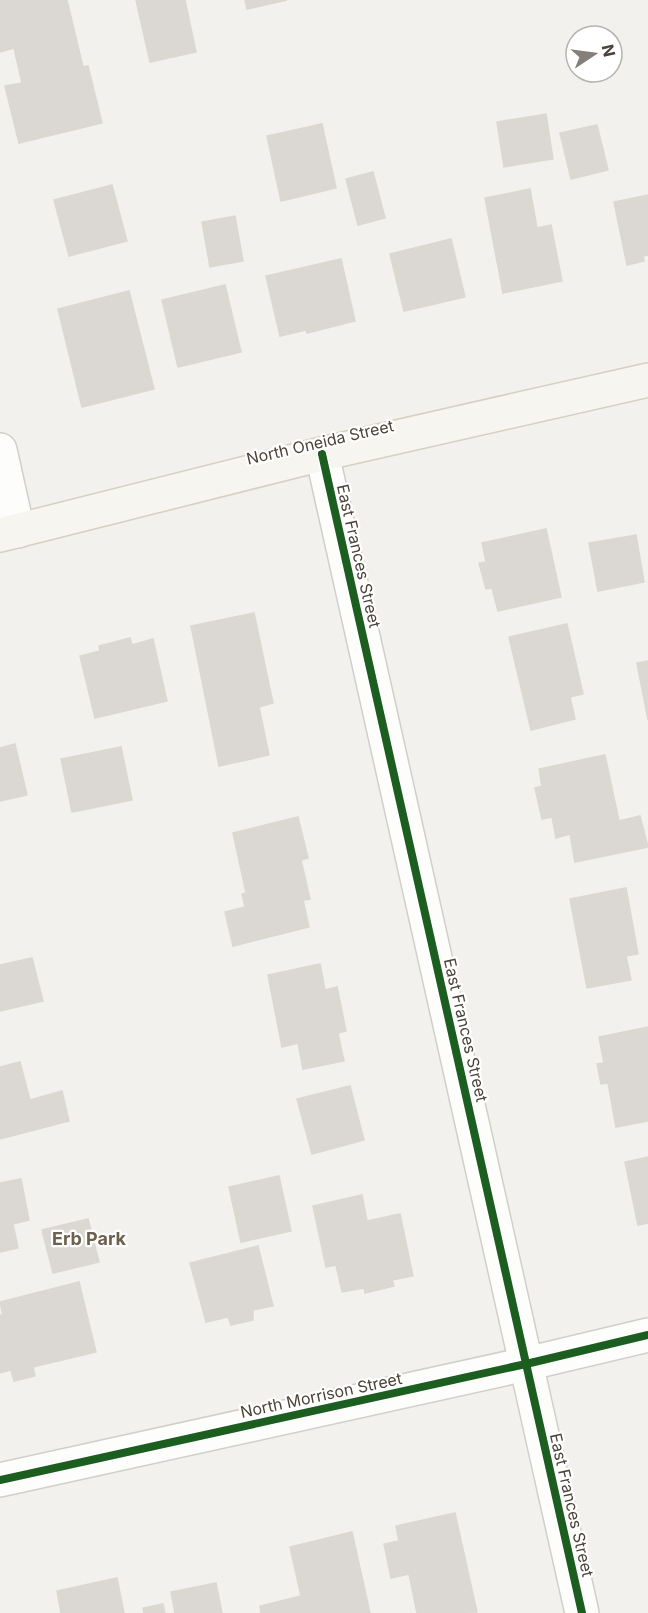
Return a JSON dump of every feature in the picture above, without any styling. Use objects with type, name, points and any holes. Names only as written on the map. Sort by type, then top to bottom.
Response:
[{"type":"main road","name":"North Oneida Street","points":[[9,533],[322,454],[648,380]]},
{"type":"street","points":[[0,450],[9,533]]},
{"type":"street","name":"East Frances Street","points":[[322,454],[582,1613]]},
{"type":"street","name":"North Morrison Street","points":[[0,1480],[648,1335]]},
{"type":"building","points":[[0,0],[67,0],[83,67],[88,66],[102,123],[19,143],[5,86],[22,83],[14,48],[0,52]]},
{"type":"building","points":[[136,0],[185,0],[196,52],[150,62]]},
{"type":"building","points":[[245,0],[287,0],[247,9]]},
{"type":"building","points":[[546,114],[553,159],[504,167],[497,122]]},
{"type":"building","points":[[322,124],[336,188],[281,201],[267,136]]},
{"type":"building","points":[[597,125],[608,170],[571,179],[560,133]]},
{"type":"building","points":[[373,172],[385,218],[358,225],[346,179]]},
{"type":"building","points":[[112,185],[127,241],[69,256],[54,200]]},
{"type":"building","points":[[530,189],[537,228],[551,225],[562,281],[503,293],[485,198]]},
{"type":"building","points":[[648,195],[648,255],[643,256],[644,261],[627,265],[614,202]]},
{"type":"building","points":[[235,216],[243,261],[210,267],[202,222]]},
{"type":"building","points":[[451,239],[465,297],[404,311],[390,254]]},
{"type":"building","points":[[341,259],[355,321],[307,333],[306,330],[280,336],[266,276]]},
{"type":"building","points":[[225,285],[241,352],[178,367],[162,300]]},
{"type":"building","points":[[129,291],[154,389],[82,407],[58,309]]},
{"type":"building","points":[[546,529],[561,597],[498,611],[492,588],[486,589],[479,563],[486,562],[482,543]]},
{"type":"building","points":[[636,535],[644,582],[598,591],[589,543]]},
{"type":"building","points":[[254,613],[273,703],[259,707],[269,755],[219,766],[191,626]]},
{"type":"building","points":[[567,624],[583,694],[570,697],[575,719],[531,730],[509,637]]},
{"type":"building","points":[[130,638],[132,645],[153,639],[167,701],[95,718],[80,656],[100,651],[99,646]]},
{"type":"building","points":[[648,661],[648,720],[637,663]]},
{"type":"building","points":[[15,744],[27,795],[0,801],[0,748]]},
{"type":"building","points":[[121,747],[132,800],[72,812],[61,759]]},
{"type":"building","points":[[605,755],[619,821],[640,816],[648,847],[575,862],[570,834],[556,838],[552,817],[542,819],[535,788],[542,786],[539,769]]},
{"type":"building","points":[[298,817],[308,858],[301,860],[310,899],[303,900],[309,927],[233,946],[225,912],[245,907],[242,894],[246,893],[233,833]]},
{"type":"building","points":[[626,888],[638,954],[626,956],[631,980],[587,988],[570,899]]},
{"type":"building","points":[[32,958],[43,1001],[0,1011],[0,965]]},
{"type":"building","points":[[320,964],[325,990],[337,987],[346,1031],[338,1033],[344,1061],[303,1069],[298,1043],[282,1047],[268,975]]},
{"type":"building","points":[[648,1027],[648,1121],[616,1127],[608,1083],[601,1084],[597,1064],[604,1063],[599,1037]]},
{"type":"building","points":[[20,1062],[30,1100],[62,1091],[69,1121],[0,1139],[0,1067]]},
{"type":"building","points":[[350,1086],[364,1140],[312,1154],[297,1099]]},
{"type":"building","points":[[648,1157],[648,1223],[638,1225],[625,1162]]},
{"type":"building","points":[[279,1176],[291,1231],[241,1242],[229,1187]]},
{"type":"building","points":[[21,1179],[29,1220],[13,1224],[18,1248],[0,1252],[0,1183]]},
{"type":"building","points":[[362,1195],[367,1221],[400,1214],[413,1276],[392,1280],[394,1286],[365,1293],[364,1288],[342,1292],[336,1265],[326,1267],[313,1206]]},
{"type":"building","points":[[88,1219],[99,1262],[53,1273],[42,1230]]},
{"type":"building","points":[[258,1246],[273,1306],[253,1310],[253,1320],[231,1325],[228,1317],[206,1322],[190,1263]]},
{"type":"building","points":[[79,1282],[96,1352],[33,1367],[35,1376],[14,1381],[11,1370],[0,1373],[0,1315],[3,1315],[0,1302]]},
{"type":"building","points":[[455,1513],[477,1612],[417,1613],[409,1574],[391,1578],[384,1544],[399,1541],[396,1526]]},
{"type":"building","points":[[352,1532],[370,1613],[261,1613],[260,1606],[301,1596],[290,1547]]},
{"type":"building","points":[[117,1578],[124,1613],[61,1613],[57,1591]]},
{"type":"building","points":[[216,1583],[222,1613],[175,1613],[171,1592]]},
{"type":"building","points":[[163,1604],[165,1613],[144,1613],[143,1608]]},
{"type":"cycle path","points":[[322,454],[582,1613]]},
{"type":"cycle path","points":[[0,1480],[648,1335]]},
{"type":"district","name":"Erb Park","points":[[89,1238]]}]
